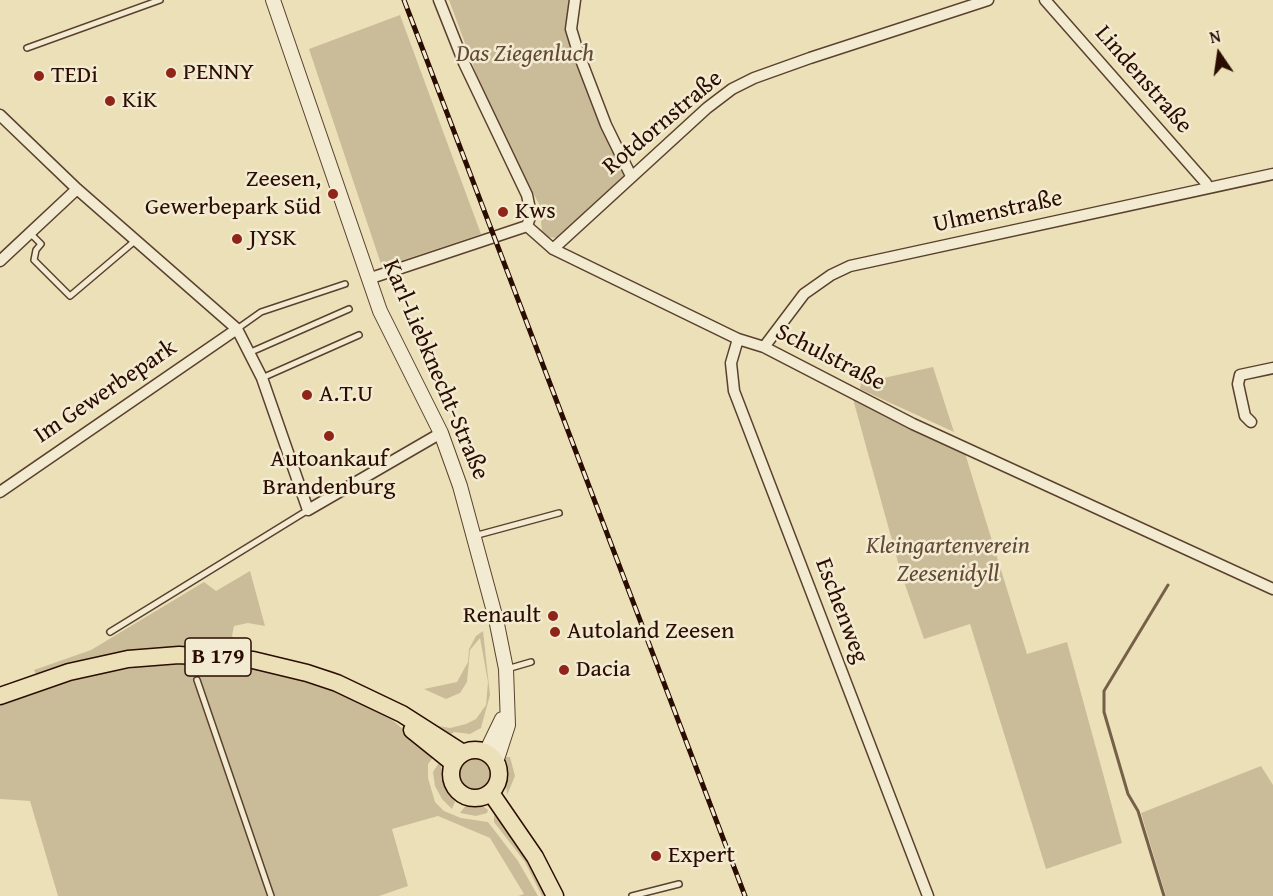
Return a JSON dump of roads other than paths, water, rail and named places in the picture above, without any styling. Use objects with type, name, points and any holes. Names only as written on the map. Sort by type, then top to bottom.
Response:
[{"type":"main road","name":"B 179","points":[[0,696],[98,665],[180,655],[254,660],[297,670],[337,683],[383,707],[402,714],[458,758]]},
{"type":"main road","points":[[470,750],[491,757],[499,782],[491,793],[477,799],[463,796],[457,791],[451,778],[458,758],[470,750]]},
{"type":"main road","points":[[491,793],[535,857],[555,896]]},
{"type":"street","name":"Karl-Liebknecht-Straße","points":[[273,0],[368,279],[380,311],[441,433],[474,536],[506,669],[508,725],[491,757]]},
{"type":"street","points":[[368,279],[527,226],[531,214],[527,195],[464,63],[439,0]]},
{"type":"street","points":[[575,0],[571,29],[578,52],[606,125],[631,176]]},
{"type":"street","name":"Rotdornstraße","points":[[553,249],[707,108],[732,89],[754,78],[988,0]]},
{"type":"street","name":"Lindenstraße","points":[[1045,0],[1208,188]]},
{"type":"street","points":[[0,115],[77,189],[237,329],[251,352],[262,378],[308,510],[441,433]]},
{"type":"street","name":"Ulmenstraße","points":[[764,347],[804,294],[831,275],[850,266],[1273,174]]},
{"type":"street","points":[[0,261],[77,189]]},
{"type":"street","name":"Schulstraße","points":[[527,226],[553,249],[738,339],[764,347],[913,424],[1273,589]]},
{"type":"street","name":"Im Gewerbepark","points":[[0,492],[74,438],[237,329]]},
{"type":"street","name":"Eschenweg","points":[[738,339],[731,363],[734,391],[928,896]]},
{"type":"street","points":[[1251,422],[1245,416],[1239,390],[1240,375],[1273,368]]},
{"type":"lane","points":[[27,48],[159,0]]},
{"type":"lane","points":[[30,233],[41,244],[36,250],[34,260],[70,296],[136,240]]},
{"type":"lane","points":[[237,329],[261,312],[345,284]]},
{"type":"lane","points":[[251,352],[349,309]]},
{"type":"lane","points":[[262,378],[359,335]]},
{"type":"lane","points":[[110,632],[308,510]]},
{"type":"lane","points":[[474,536],[559,513]]},
{"type":"lane","points":[[506,669],[531,662]]},
{"type":"lane","points":[[197,680],[271,896]]},
{"type":"lane","points":[[632,896],[679,884]]},
{"type":"waterway","points":[[1164,896],[1138,811],[1128,794],[1104,712],[1104,691],[1168,585]]},
{"type":"railway","points":[[404,0],[745,896]]},
{"type":"place","name":"PENNY","points":[[171,73]]},
{"type":"place","name":"TEDi","points":[[39,76]]},
{"type":"place","name":"KiK","points":[[110,101]]},
{"type":"place","name":"Zeesen, Gewerbepark Süd","points":[[333,194]]},
{"type":"place","name":"Kws","points":[[503,212]]},
{"type":"place","name":"JYSK","points":[[237,239]]},
{"type":"place","name":"A.T.U","points":[[307,395]]},
{"type":"place","name":"Autoankauf Brandenburg","points":[[329,436]]},
{"type":"place","name":"Renault","points":[[553,616]]},
{"type":"place","name":"Autoland Zeesen","points":[[555,632]]},
{"type":"place","name":"Dacia","points":[[564,670]]},
{"type":"place","name":"Expert","points":[[656,856]]},
{"type":"park label","name":"Das Ziegenluch","points":[[525,55]]},
{"type":"park label","name":"Kleingartenverein Zeesenidyll","points":[[948,561]]}]
